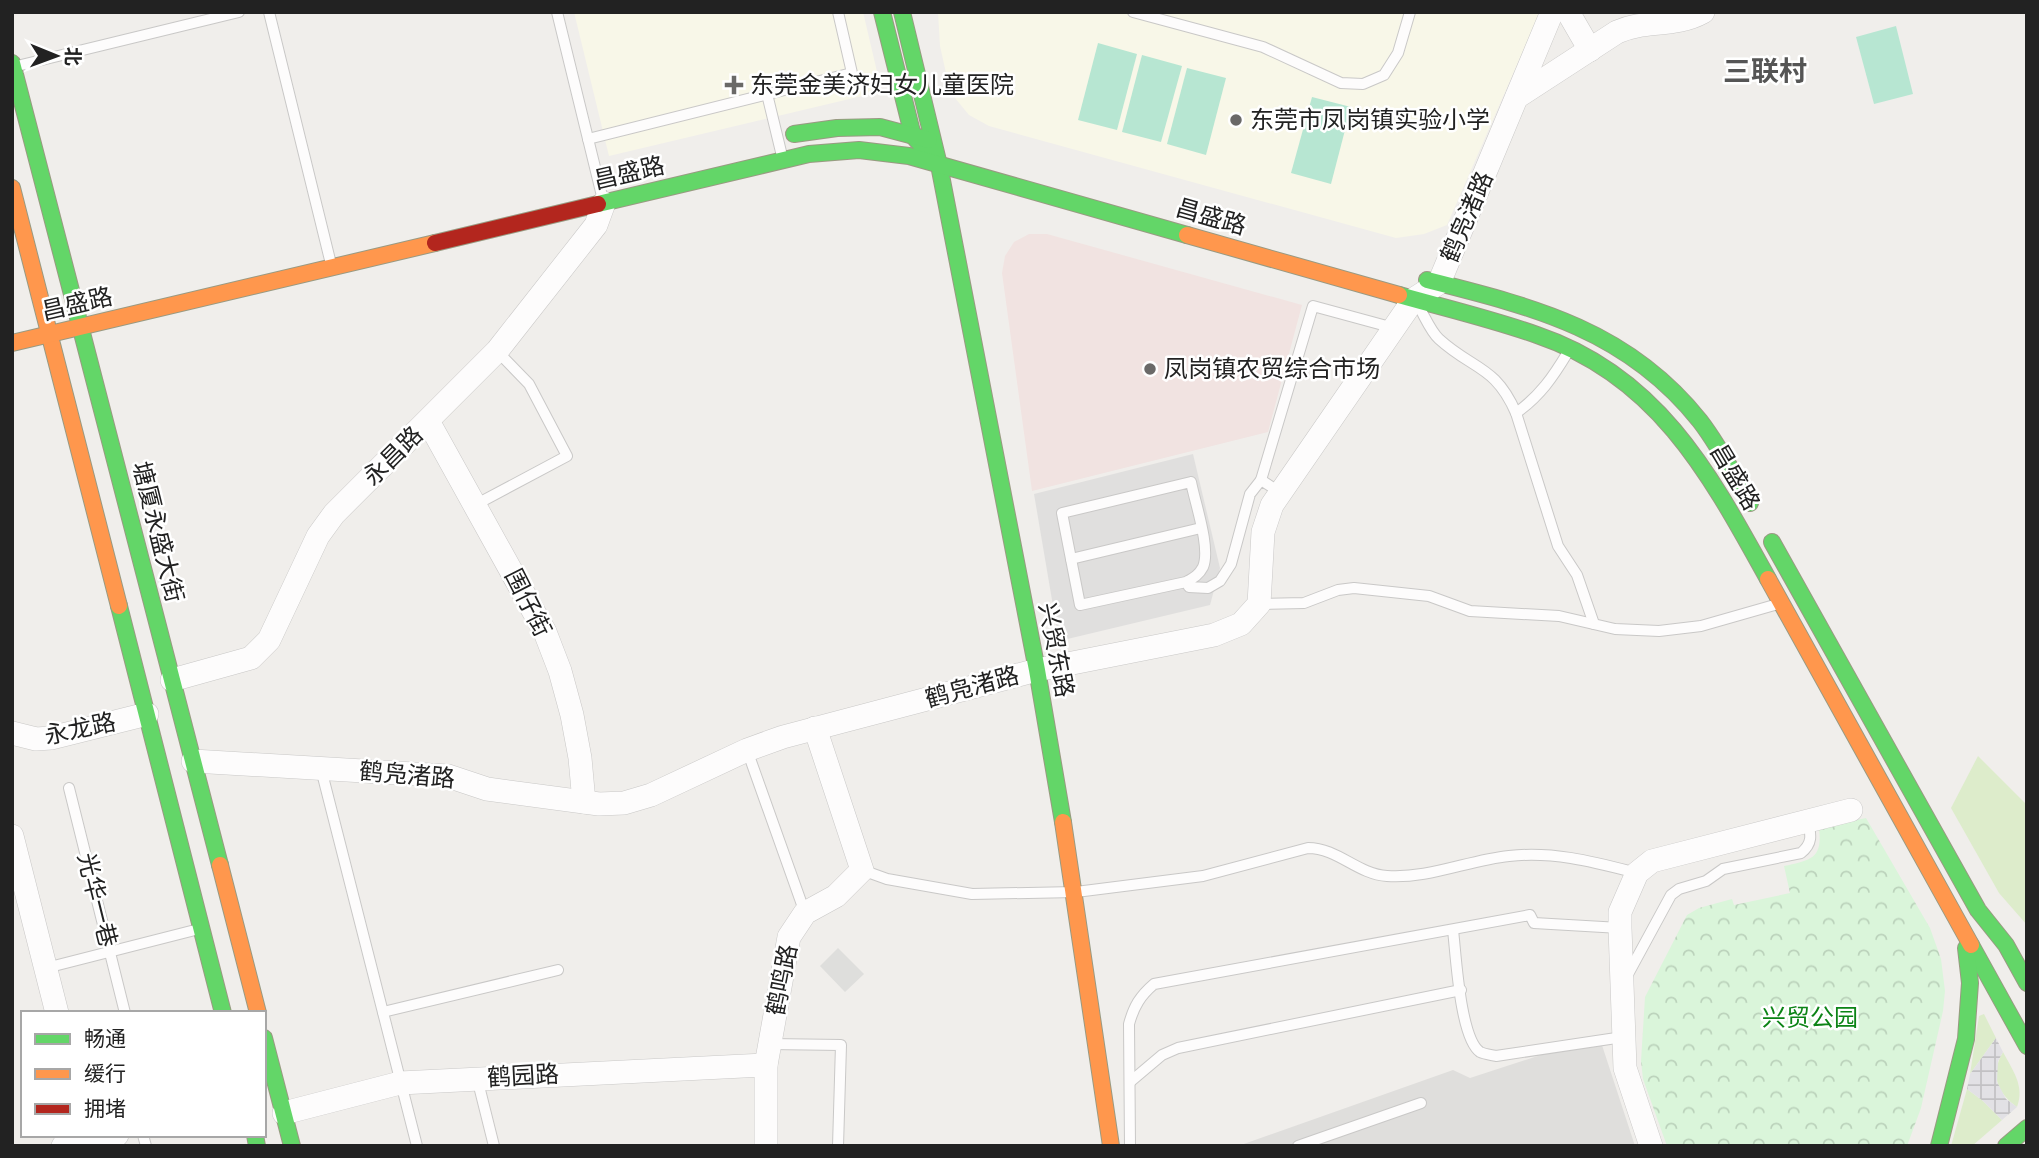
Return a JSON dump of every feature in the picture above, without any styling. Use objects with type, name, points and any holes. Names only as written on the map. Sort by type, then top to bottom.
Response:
[{"type":"street","points":[[882,12],[913,136],[939,165]]},
{"type":"street","name":"兴贸东路","points":[[902,12],[939,143],[939,165],[1037,670],[1076,892],[1111,1146]]},
{"type":"street","name":"鹤凫渚路","points":[[193,761],[447,776],[488,789],[584,802],[624,803],[650,795],[747,750],[815,728],[1037,670],[1214,635],[1241,624],[1259,604],[1263,532],[1272,505],[1414,299],[1440,283],[1552,12]]},
{"type":"street","points":[[1568,12],[1590,50]]},
{"type":"street","points":[[1517,97],[1630,26],[1676,23],[1703,12]]},
{"type":"street","name":"塘厦永盛大街","points":[[13,65],[82,306],[81,327],[257,1011]]},
{"type":"street","points":[[771,140],[858,126],[880,127],[939,143]]},
{"type":"street","name":"昌盛路","points":[[12,342],[332,267],[601,187],[809,154],[857,149],[881,150],[939,165],[1512,326],[1571,348],[1615,374],[1673,424],[1706,470],[2027,1046]]},
{"type":"street","name":"永昌路","points":[[172,681],[250,658],[269,640],[318,537],[334,514],[497,351],[596,225],[601,187]]},
{"type":"street","points":[[12,188],[223,1011]]},
{"type":"street","name":"昌盛路","points":[[1413,275],[1566,320],[1588,331],[1628,355],[1665,385],[1698,419],[1726,459],[1978,910],[2006,944],[2027,983]]},
{"type":"street","name":"昌盛路","points":[[23,320],[82,306]]},
{"type":"street","name":"围仔街","points":[[428,421],[545,632],[561,671],[580,758],[584,802]]},
{"type":"street","name":"永龙路","points":[[12,733],[36,739],[51,738],[147,714]]},
{"type":"street","points":[[815,728],[862,870]]},
{"type":"street","points":[[1651,1146],[1625,1068],[1623,1037],[1620,912],[1637,873],[1652,861],[1851,810]]},
{"type":"street","points":[[12,836],[57,1011]]},
{"type":"street","name":"鹤鸣路","points":[[766,1146],[768,1055],[789,937],[806,913],[836,895],[862,870]]},
{"type":"street","points":[[1938,1146],[1966,1039],[1969,1011],[1968,956],[1962,929]]},
{"type":"street","points":[[2006,944],[2027,960]]},
{"type":"street","points":[[266,1046],[292,1146]]},
{"type":"street","name":"鹤园路","points":[[284,1113],[400,1083],[768,1055]]},
{"type":"street","points":[[2006,1146],[2027,1128]]},
{"type":"street","points":[[76,1142],[105,1137]]},
{"type":"lane","points":[[13,65],[203,16],[239,12]]},
{"type":"lane","points":[[269,12],[332,267]]},
{"type":"lane","points":[[557,12],[601,187]]},
{"type":"lane","points":[[588,139],[852,73],[838,12]]},
{"type":"lane","points":[[1133,12],[1264,47],[1340,83],[1363,84],[1384,75],[1398,52],[1410,12]]},
{"type":"lane","points":[[767,94],[771,140],[783,160]]},
{"type":"lane","points":[[1414,299],[1438,338],[1494,377],[1507,393],[1516,413],[1558,546],[1577,575],[1594,624]]},
{"type":"lane","points":[[1186,582],[1189,587],[1208,588],[1220,581],[1231,564],[1250,494],[1261,480],[1313,306],[1394,328]]},
{"type":"lane","points":[[1516,413],[1534,401],[1546,387],[1571,348]]},
{"type":"lane","points":[[475,505],[567,456],[529,384],[497,351]]},
{"type":"lane","points":[[1261,480],[1281,493]]},
{"type":"lane","points":[[1191,482],[1201,528],[1206,552],[1203,567],[1196,577],[1186,582],[1080,605],[1062,513],[1191,482]]},
{"type":"lane","points":[[1071,559],[1201,528]]},
{"type":"lane","points":[[1259,604],[1304,603],[1338,590],[1354,588],[1429,596],[1470,611],[1559,616],[1615,629],[1658,631],[1701,626],[1781,603]]},
{"type":"lane","points":[[747,750],[806,913]]},
{"type":"lane","points":[[321,769],[416,1146]]},
{"type":"lane","name":"光华一巷","points":[[69,788],[125,1011]]},
{"type":"lane","points":[[1621,988],[1671,895],[1679,889],[1706,881],[1723,869],[1801,853],[1812,839],[1808,821]]},
{"type":"lane","points":[[862,870],[887,879],[972,894],[1076,892],[1203,876],[1308,848],[1320,848],[1364,872],[1388,877],[1425,873],[1508,856],[1545,854],[1580,858],[1637,873]]},
{"type":"lane","points":[[1130,1146],[1129,1024],[1133,1007],[1142,994],[1154,984],[1530,915],[1534,923],[1620,928]]},
{"type":"lane","points":[[46,968],[202,928]]},
{"type":"lane","points":[[1453,930],[1465,1023],[1470,1038],[1480,1052],[1496,1056],[1623,1037]]},
{"type":"lane","points":[[383,1012],[558,970]]},
{"type":"lane","points":[[1130,1082],[1162,1055],[1178,1048],[1461,990]]},
{"type":"lane","points":[[768,1055],[841,1045],[838,1146]]},
{"type":"lane","points":[[477,1078],[494,1146]]},
{"type":"lane","points":[[1298,1146],[1421,1103]]},
{"type":"shaded area","name":"东莞金美济妇女儿童医院","points":[[574,12],[863,12],[878,76],[877,82],[869,93],[862,96],[609,156]]},
{"type":"shaded area","name":"东莞市凤岗镇实验小学","points":[[938,12],[1540,12],[1447,225],[1424,234],[1396,238],[989,126],[969,115],[955,98],[940,46]]},
{"type":"shaded area","name":"凤岗镇农贸综合市场","points":[[1029,234],[1047,234],[1302,305],[1268,432],[1032,491],[1002,273],[1005,256],[1014,242]]},
{"type":"shaded area","points":[[1193,454],[1220,568],[1210,605],[1059,641],[1034,494]]},
{"type":"shaded area","points":[[838,948],[864,974],[845,992],[820,966]]},
{"type":"shaded area","points":[[1599,1036],[1635,1146],[1238,1146],[1453,1070],[1470,1078]]},
{"type":"shaded area","points":[[1996,1038],[2003,1052],[1998,1061],[1997,1082],[2006,1099],[2017,1107],[2002,1120],[1967,1089],[1970,1074]]},
{"type":"green space","points":[[1896,26],[1913,94],[1874,104],[1856,37]]},
{"type":"green space","points":[[1098,43],[1137,54],[1117,130],[1078,120]]},
{"type":"green space","points":[[1142,55],[1182,66],[1161,142],[1122,132]]},
{"type":"green space","points":[[1187,68],[1226,78],[1206,155],[1167,144]]},
{"type":"green space","points":[[1312,97],[1351,107],[1331,184],[1291,173]]},
{"type":"green space","points":[[1978,756],[2027,805],[2027,925],[1999,893],[1951,808]]},
{"type":"green space","name":"兴贸公园","points":[[1866,818],[1930,928],[1941,959],[1945,991],[1921,1108],[1907,1146],[1667,1146],[1643,1079],[1641,1061],[1645,997],[1687,915],[1699,908],[1732,899],[1734,905],[1790,893],[1784,866],[1808,860],[1817,852],[1819,828]]},
{"type":"green space","points":[[1984,1014],[1996,1038],[1970,1074],[1979,1016]]},
{"type":"green space","points":[[2003,1052],[2019,1085],[2017,1107],[2000,1089],[1996,1075]]},
{"type":"green space","points":[[1967,1089],[2002,1120],[1972,1146],[1951,1146]]},
{"type":"traffic: fast","points":[[882,12],[913,136],[939,165],[902,12]]},
{"type":"traffic: fast","points":[[12,63],[220,865]]},
{"type":"traffic: fast","points":[[794,134],[837,128],[880,127],[929,140]]},
{"type":"traffic: fast","points":[[598,204],[809,154],[859,150],[909,156],[1187,235]]},
{"type":"traffic: fast","points":[[939,165],[1037,670],[1063,822]]},
{"type":"traffic: fast","points":[[1427,280],[1541,312],[1577,326],[1642,364],[1672,390],[1700,421],[1750,503]]},
{"type":"traffic: fast","points":[[1399,295],[1537,335],[1579,353],[1616,376],[1648,403],[1676,433],[1701,466],[1768,579]]},
{"type":"traffic: fast","points":[[1772,542],[1978,910],[2006,945],[2027,983]]},
{"type":"traffic: fast","points":[[119,606],[222,1011]]},
{"type":"traffic: fast","points":[[1971,945],[2027,1046]]},
{"type":"traffic: fast","points":[[1939,1146],[1966,1039],[1970,983],[1966,948]]},
{"type":"traffic: fast","points":[[266,1046],[292,1146]]},
{"type":"traffic: fast","points":[[2006,1146],[2027,1128]]},
{"type":"traffic: fast","points":[[255,1137],[257,1146]]},
{"type":"traffic: slow","points":[[12,188],[119,606]]},
{"type":"traffic: slow","points":[[1187,235],[1399,295]]},
{"type":"traffic: slow","points":[[12,343],[435,243]]},
{"type":"traffic: slow","points":[[1768,579],[1971,945]]},
{"type":"traffic: slow","points":[[1063,822],[1111,1146]]},
{"type":"traffic: slow","points":[[220,865],[257,1011]]},
{"type":"traffic: jam","points":[[435,243],[598,204]]},
{"type":"place","name":"东莞金美济妇女儿童医院","points":[[734,85]]},
{"type":"place","name":"东莞市凤岗镇实验小学","points":[[1236,120]]},
{"type":"place","name":"凤岗镇农贸综合市场","points":[[1150,369]]},
{"type":"district","name":"三联村","points":[[1765,71]]}]
